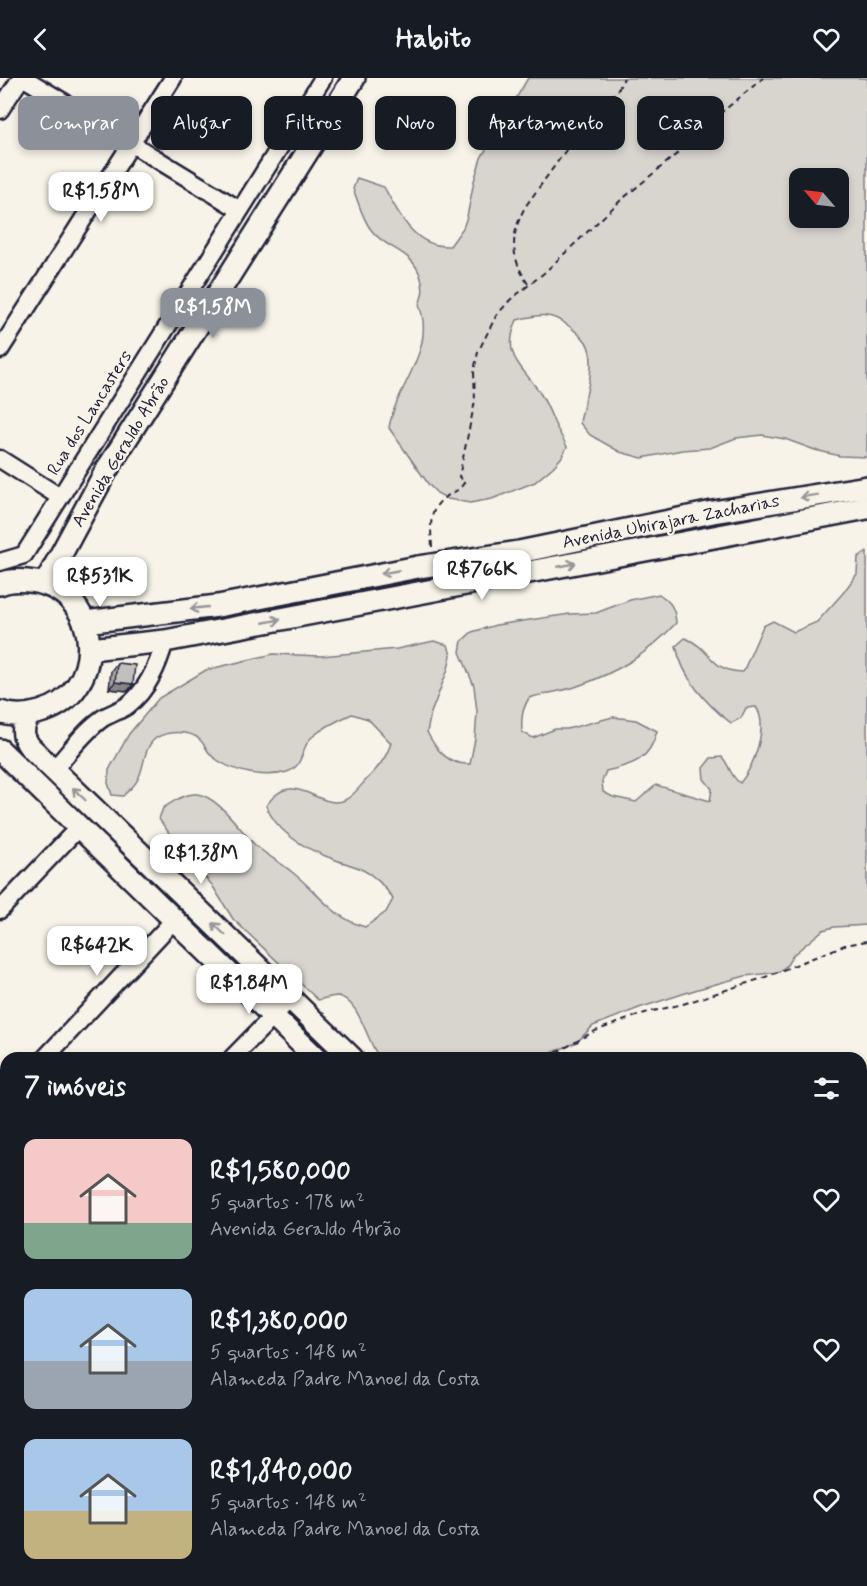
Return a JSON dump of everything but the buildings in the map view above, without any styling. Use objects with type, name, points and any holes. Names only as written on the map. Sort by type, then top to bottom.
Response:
[{"type":"main road","name":"Avenida Geraldo Abrão","points":[[45,584],[106,471],[354,78]]},
{"type":"main road","name":"Avenida Ubirajara Zacharias","points":[[85,622],[218,606],[430,565],[519,552],[713,512],[867,487]]},
{"type":"main road","name":"Avenida Ubirajara Zacharias","points":[[90,649],[165,641],[867,508]]},
{"type":"main road","points":[[0,584],[24,580],[45,584],[62,593],[75,606],[85,622],[90,649],[87,667],[80,684],[68,698],[53,708],[29,715],[19,716],[0,712]]},
{"type":"main road","points":[[29,715],[23,726],[23,738],[30,747],[346,1052]]},
{"type":"main road","points":[[0,750],[310,1052]]},
{"type":"street","points":[[0,110],[23,78],[53,96]]},
{"type":"street","points":[[139,130],[172,78]]},
{"type":"street","name":"Rua dos Lancasters","points":[[0,562],[24,555],[323,78]]},
{"type":"street","points":[[139,148],[240,210]]},
{"type":"street","points":[[0,350],[127,150]]},
{"type":"street","points":[[0,459],[60,497]]},
{"type":"street","points":[[54,769],[103,718],[127,706],[137,696],[153,675],[165,641]]},
{"type":"street","points":[[0,910],[80,827]]},
{"type":"street","points":[[51,1052],[174,919]]},
{"type":"street","points":[[238,1052],[291,998]]},
{"type":"path","points":[[528,284],[515,260],[514,234],[518,221],[525,207],[579,132],[619,88],[624,78]]},
{"type":"path","points":[[430,565],[433,512],[437,503],[461,488],[465,481],[459,477],[475,401],[474,371],[478,352],[496,316],[528,284],[544,273],[657,168],[678,153],[710,122],[763,78]]},
{"type":"path","points":[[557,1052],[595,1030],[763,978],[845,945],[867,941]]},
{"type":"shaded area","points":[[528,78],[867,78],[867,457],[840,456],[785,439],[762,435],[736,438],[710,448],[682,450],[642,458],[620,452],[590,435],[580,423],[591,371],[590,351],[586,342],[569,326],[556,318],[532,316],[517,320],[511,343],[512,352],[542,396],[567,447],[553,467],[535,482],[492,499],[470,503],[448,499],[437,493],[389,428],[399,398],[419,353],[423,337],[423,322],[419,305],[423,285],[412,262],[378,238],[372,231],[363,216],[353,189],[357,178],[384,187],[402,218],[417,235],[437,245],[450,246],[463,228],[474,181],[486,150],[625,150],[625,96],[517,96]]},
{"type":"shaded area","points":[[867,552],[867,925],[823,930],[793,955],[779,972],[745,976],[639,1008],[593,1026],[577,1042],[554,1052],[376,1052],[351,1004],[337,996],[318,1000],[233,919],[212,885],[181,850],[159,819],[163,808],[179,798],[193,794],[205,796],[221,807],[255,845],[292,872],[334,911],[353,923],[365,927],[386,912],[393,899],[387,891],[363,870],[323,855],[294,839],[278,825],[266,806],[276,794],[286,789],[296,789],[335,802],[351,796],[381,764],[391,743],[368,719],[352,714],[331,724],[308,741],[300,761],[293,769],[268,775],[249,773],[229,767],[211,755],[195,736],[178,732],[166,734],[152,742],[146,752],[137,782],[123,796],[112,795],[108,783],[109,770],[129,734],[159,698],[206,670],[273,654],[321,656],[397,649],[434,641],[448,645],[451,655],[431,713],[427,732],[434,745],[449,759],[462,764],[470,764],[477,712],[474,686],[460,652],[462,641],[472,632],[496,625],[570,614],[596,613],[630,600],[659,594],[672,606],[676,623],[642,654],[604,676],[569,689],[529,698],[522,714],[522,732],[533,738],[555,729],[567,729],[613,717],[636,720],[657,731],[654,741],[650,749],[639,760],[606,771],[602,781],[603,792],[613,797],[636,802],[656,785],[710,801],[712,789],[704,779],[703,768],[711,758],[722,757],[740,783],[750,767],[758,746],[760,715],[756,707],[746,708],[741,718],[731,723],[722,716],[689,679],[676,646],[685,638],[701,648],[723,668],[743,672],[763,626],[773,621],[794,632],[817,622],[857,574],[858,557]]}]
